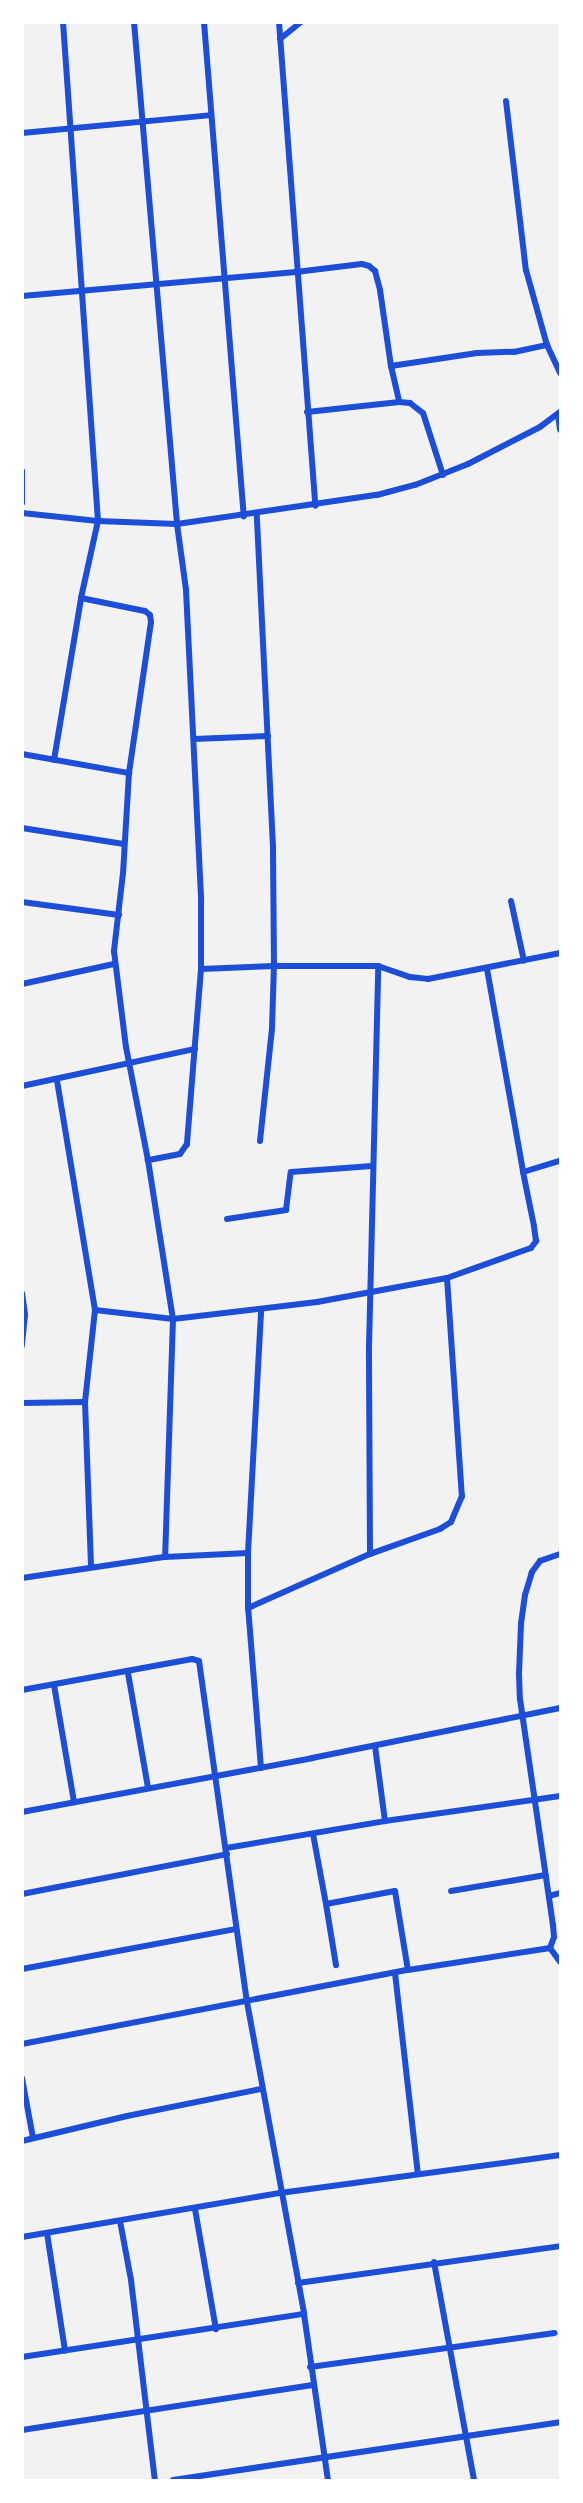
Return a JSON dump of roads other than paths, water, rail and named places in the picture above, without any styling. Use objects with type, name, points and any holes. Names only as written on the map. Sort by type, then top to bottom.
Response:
[{"type":"street","points":[[54,760],[81,598],[98,521],[63,22]]},
{"type":"street","points":[[134,22],[155,285],[177,524],[186,590],[195,739],[201,969],[185,1149],[180,1154],[148,1160]]},
{"type":"street","points":[[204,22],[244,516]]},
{"type":"street","points":[[279,22],[315,506]]},
{"type":"street","points":[[280,39],[301,22]]},
{"type":"street","points":[[506,101],[521,240],[547,345],[561,373]]},
{"type":"street","points":[[22,133],[211,114]]},
{"type":"street","points":[[22,296],[224,279],[362,264],[375,271],[385,313],[390,366],[399,402]]},
{"type":"street","points":[[390,366],[477,353],[514,352],[547,345]]},
{"type":"street","points":[[307,412],[399,402],[410,403],[423,413],[443,475]]},
{"type":"street","points":[[22,513],[98,521],[177,524],[315,506],[377,495],[443,475],[540,427],[559,413],[561,430]]},
{"type":"street","points":[[22,471],[22,503]]},
{"type":"street","points":[[257,514],[268,736],[274,966],[271,1038],[260,1141]]},
{"type":"street","points":[[81,598],[138,609],[150,615],[150,634],[129,773],[114,964],[173,1319],[165,1557]]},
{"type":"street","points":[[195,739],[268,736]]},
{"type":"street","points":[[22,754],[129,773]]},
{"type":"street","points":[[22,828],[124,844]]},
{"type":"street","points":[[511,901],[524,961]]},
{"type":"street","points":[[22,902],[119,915]]},
{"type":"street","points":[[201,969],[378,966],[417,979],[487,969],[561,953]]},
{"type":"street","points":[[22,984],[114,964]]},
{"type":"street","points":[[370,1554],[369,1347],[378,966]]},
{"type":"street","points":[[95,1310],[173,1319],[261,1310],[371,1294],[447,1278],[531,1248],[536,1241],[534,1226],[487,969]]},
{"type":"street","points":[[22,1086],[195,1049]]},
{"type":"street","points":[[57,1080],[95,1310],[85,1402],[91,1567]]},
{"type":"street","points":[[523,1172],[561,1161]]},
{"type":"street","points":[[227,1219],[286,1210],[291,1172],[372,1166]]},
{"type":"street","points":[[248,1608],[370,1554],[440,1529],[451,1522],[462,1496],[447,1278]]},
{"type":"street","points":[[22,1293],[22,1346]]},
{"type":"street","points":[[261,1310],[248,1553],[248,1608],[261,1768]]},
{"type":"street","points":[[22,1403],[85,1402]]},
{"type":"street","points":[[22,1578],[165,1557],[248,1553]]},
{"type":"street","points":[[550,1948],[554,1937],[522,1715],[519,1649],[525,1594],[532,1572],[540,1561],[561,1554]]},
{"type":"street","points":[[22,1690],[128,1673],[192,1659],[199,1661],[247,2002],[261,2089],[304,2314],[328,2481]]},
{"type":"street","points":[[128,1673],[148,1788]]},
{"type":"street","points":[[54,1685],[74,1802]]},
{"type":"street","points":[[22,1812],[261,1768],[561,1708]]},
{"type":"street","points":[[375,1746],[385,1821]]},
{"type":"street","points":[[22,1894],[313,1834],[385,1821],[561,1796]]},
{"type":"street","points":[[313,1834],[336,1965]]},
{"type":"street","points":[[451,1891],[546,1875]]},
{"type":"street","points":[[326,1904],[395,1891],[408,1971]]},
{"type":"street","points":[[549,1896],[561,1893]]},
{"type":"street","points":[[22,1969],[236,1929]]},
{"type":"street","points":[[550,1948],[561,1962]]},
{"type":"street","points":[[22,2044],[395,1973],[550,1948]]},
{"type":"street","points":[[395,1973],[418,2175]]},
{"type":"street","points":[[22,2078],[33,2138]]},
{"type":"street","points":[[22,2140],[261,2089]]},
{"type":"street","points":[[22,2237],[280,2193],[561,2155]]},
{"type":"street","points":[[195,2209],[216,2329]]},
{"type":"street","points":[[120,2221],[131,2280],[155,2481]]},
{"type":"street","points":[[46,2233],[65,2351]]},
{"type":"street","points":[[298,2283],[434,2262],[561,2246]]},
{"type":"street","points":[[434,2262],[474,2481]]},
{"type":"street","points":[[22,2357],[304,2314]]},
{"type":"street","points":[[310,2367],[555,2333]]},
{"type":"street","points":[[22,2430],[313,2385]]},
{"type":"street","points":[[173,2481],[561,2422]]}]
